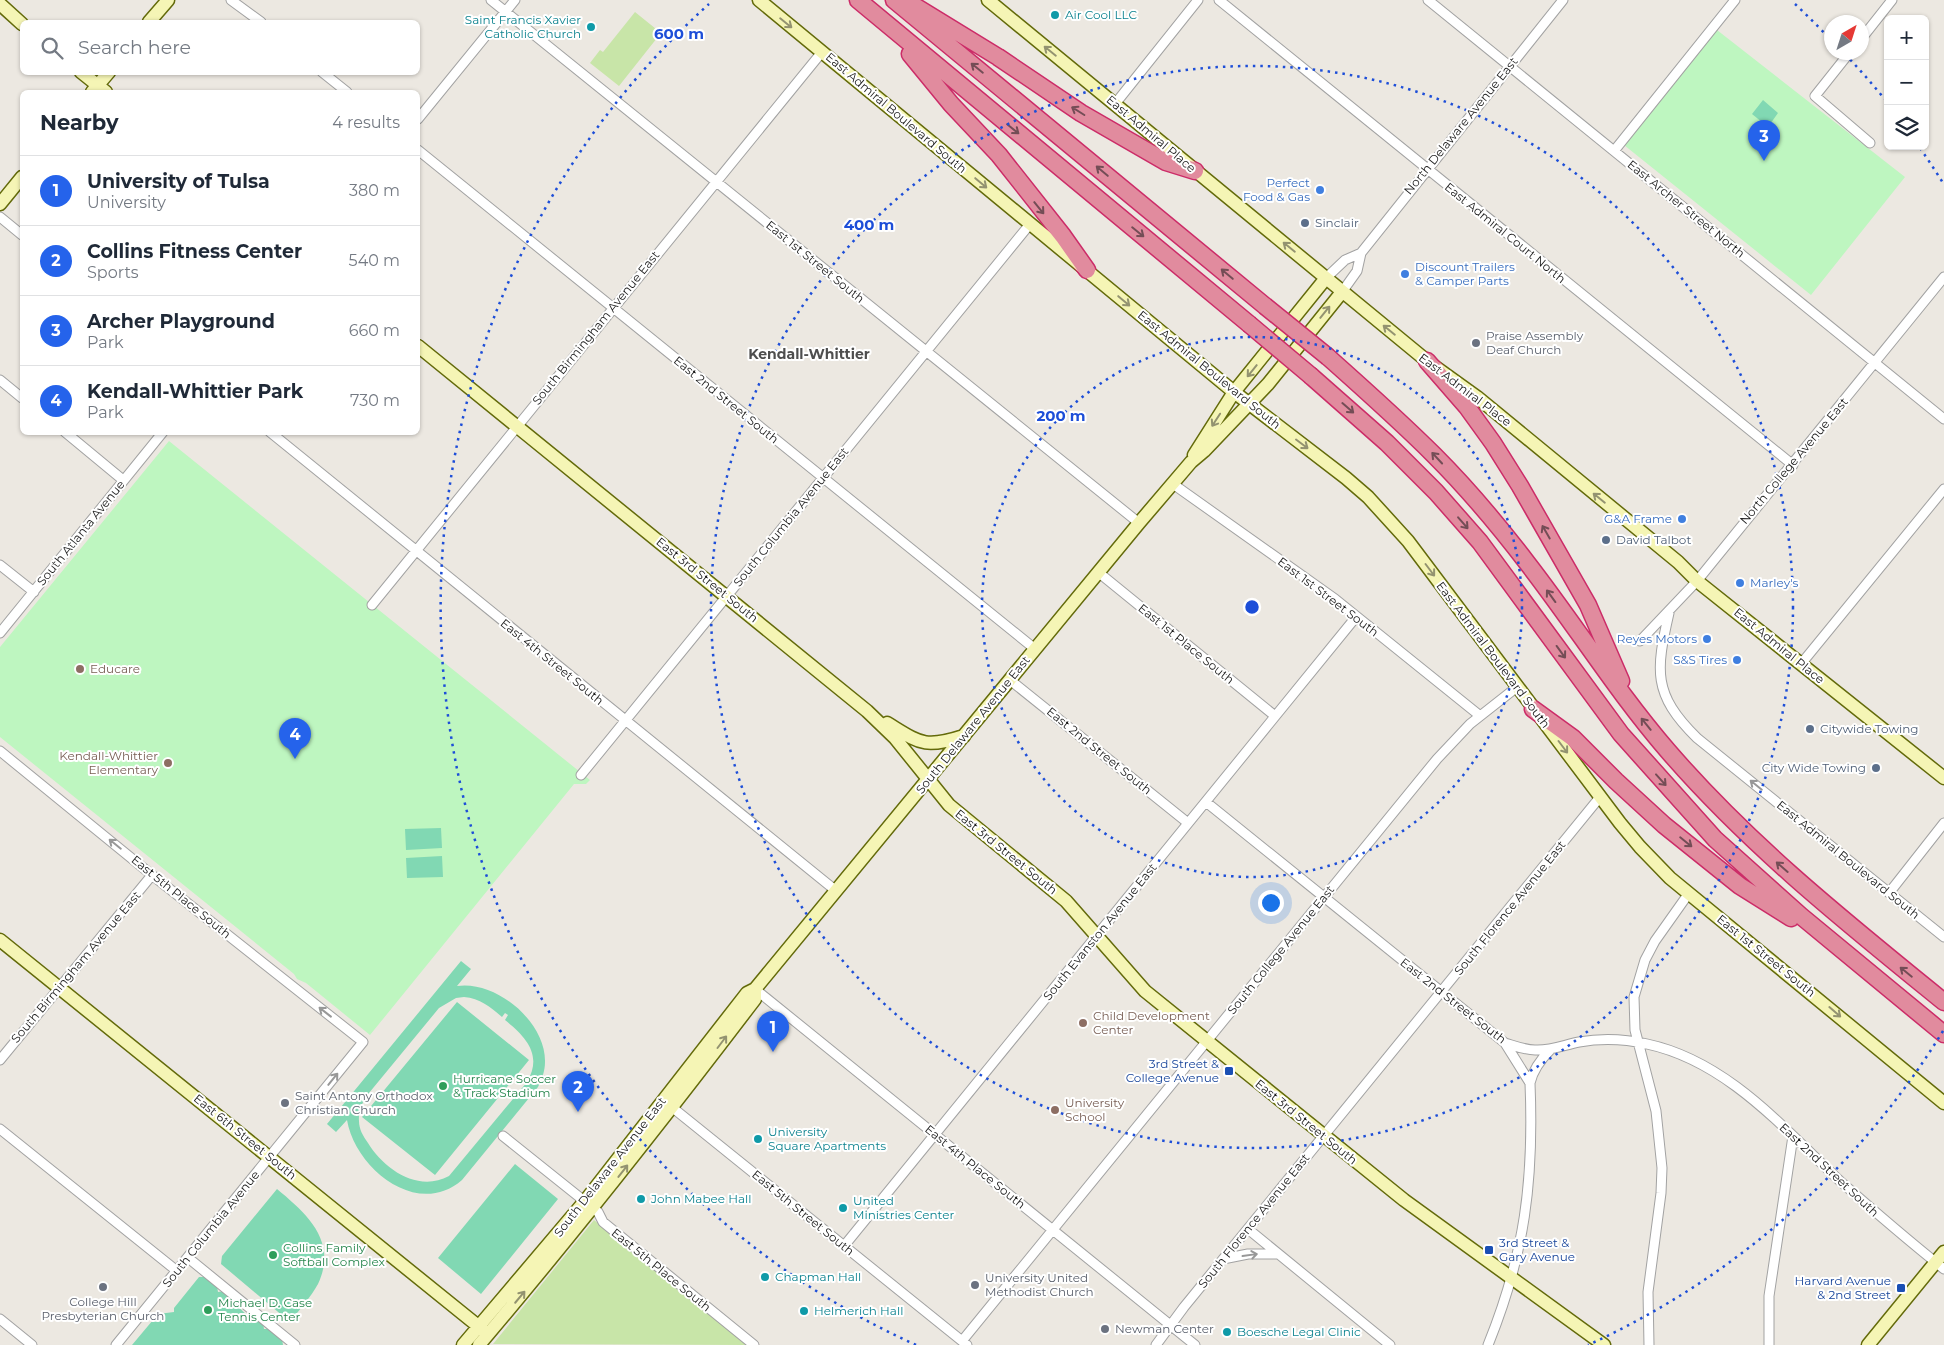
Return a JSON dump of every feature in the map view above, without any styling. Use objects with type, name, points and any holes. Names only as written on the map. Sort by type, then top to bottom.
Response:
[{"type":"highway","points":[[858,0],[1249,324],[1387,443],[1436,492],[1480,542],[1621,734],[1709,832],[1760,881],[1944,1034]]},
{"type":"highway","points":[[894,0],[1328,357],[1386,408],[1436,456],[1481,507],[1529,565],[1632,706],[1702,789],[1777,864],[1944,1002]]},
{"type":"highway","points":[[906,0],[998,57],[1081,113],[1166,162],[1195,170]]},
{"type":"highway","points":[[881,20],[951,104],[999,155],[1063,236],[1087,270]]},
{"type":"highway","points":[[1427,361],[1494,443],[1520,486],[1588,605],[1632,706]]},
{"type":"highway","points":[[1533,709],[1573,738],[1638,802],[1740,886],[1844,951]]},
{"type":"street","points":[[151,20],[168,0]]},
{"type":"street","name":"East 1st Street South","points":[[492,0],[1139,523]]},
{"type":"street","points":[[420,117],[515,0]]},
{"type":"street","name":"East Admiral Boulevard South","points":[[759,0],[1234,392],[1346,478],[1389,519],[1429,568],[1600,797]]},
{"type":"street","name":"East Admiral Place","points":[[988,0],[1342,292],[1427,361],[1491,409],[1678,562],[1697,580],[1944,778]]},
{"type":"street","points":[[1114,104],[1198,0]]},
{"type":"street","name":"East Admiral Court North","points":[[1219,0],[1792,465]]},
{"type":"street","name":"East Archer Street North","points":[[1428,0],[1944,419]]},
{"type":"street","name":"North Delaware Avenue East","points":[[1234,392],[1326,278],[1345,260],[1360,253],[1563,0]]},
{"type":"street","points":[[1614,150],[1735,0]]},
{"type":"street","points":[[1869,29],[1892,0]]},
{"type":"street","points":[[234,1],[258,20]]},
{"type":"street","points":[[0,4],[20,22]]},
{"type":"street","name":"South Birmingham Avenue East","points":[[372,605],[822,52]]},
{"type":"street","points":[[1844,60],[1815,96],[1870,143]]},
{"type":"street","points":[[84,75],[99,90],[107,75]]},
{"type":"street","points":[[326,75],[344,90]]},
{"type":"street","name":"East 2nd Street South","points":[[420,152],[1035,649]]},
{"type":"street","points":[[0,204],[20,179]]},
{"type":"street","points":[[0,217],[20,233]]},
{"type":"street","points":[[926,352],[1030,224]]},
{"type":"street","name":"North Delaware Avenue East","points":[[1249,404],[1268,384],[1342,292],[1357,271],[1360,253]]},
{"type":"street","name":"North College Avenue East","points":[[1640,641],[1697,580],[1944,278]]},
{"type":"street","name":"East 3rd Street South","points":[[420,348],[867,711],[895,738],[957,813],[1066,901],[1145,991],[1404,1200],[1604,1345]]},
{"type":"street","name":"South Columbia Avenue East","points":[[582,775],[926,352]]},
{"type":"street","points":[[0,380],[20,396]]},
{"type":"street","name":"South Delaware Avenue East","points":[[1191,462],[1198,447],[1234,392]]},
{"type":"street","name":"South Delaware Avenue East","points":[[464,1345],[484,1339],[667,1104],[746,993],[755,989],[1098,572],[1191,462],[1249,404]]},
{"type":"street","points":[[69,435],[123,480]]},
{"type":"street","name":"South Atlanta Avenue","points":[[0,633],[160,435]]},
{"type":"street","name":"East 4th Street South","points":[[274,435],[835,890]]},
{"type":"street","name":"East 1st Street South","points":[[1173,484],[1311,582],[1479,715]]},
{"type":"street","points":[[1801,664],[1944,488]]},
{"type":"street","points":[[0,565],[34,592]]},
{"type":"street","name":"East 1st Place South","points":[[1098,572],[1275,716]]},
{"type":"street","name":"East Admiral Boulevard South","points":[[1670,611],[1660,658],[1660,677],[1669,705],[1682,723],[1697,738],[1944,937]]},
{"type":"street","name":"South Evanston Avenue East","points":[[844,1246],[1356,617]]},
{"type":"street","name":"East 2nd Street South","points":[[1010,680],[1188,823]]},
{"type":"street","name":"South College Avenue East","points":[[964,1343],[1053,1230],[1437,759],[1479,715],[1517,686]]},
{"type":"street","points":[[867,711],[912,739],[926,743],[942,743],[964,736]]},
{"type":"street","name":"East 5th Place South","points":[[0,751],[152,875],[363,1042]]},
{"type":"street","name":"East 1st Street South","points":[[1600,797],[1640,847],[1670,878],[1944,1103]]},
{"type":"street","name":"South Florence Avenue East","points":[[1156,1345],[1223,1259],[1600,797]]},
{"type":"street","name":"East 2nd Street South","points":[[1206,802],[1505,1043],[1533,1050],[1551,1049],[1596,1040],[1622,1040],[1674,1052],[1690,1058],[1708,1068],[1751,1100],[1882,1218],[1940,1266]]},
{"type":"street","points":[[1889,893],[1944,823]]},
{"type":"street","name":"South Birmingham Avenue East","points":[[0,1060],[152,875]]},
{"type":"street","points":[[1649,1345],[1648,1292],[1661,1193],[1662,1168],[1656,1111],[1635,1030],[1634,997],[1639,974],[1655,941],[1689,893]]},
{"type":"street","name":"East 6th Street South","points":[[0,940],[269,1157],[484,1339]]},
{"type":"street","name":"East 4th Place South","points":[[755,989],[1195,1345]]},
{"type":"street","name":"South Columbia Avenue","points":[[116,1345],[363,1042]]},
{"type":"street","points":[[1505,1043],[1530,1083]]},
{"type":"street","points":[[1488,1345],[1512,1278],[1523,1230],[1532,1154],[1530,1083],[1534,1070],[1551,1049]]},
{"type":"street","name":"East 5th Street South","points":[[667,1104],[964,1343]]},
{"type":"street","points":[[0,1129],[177,1271]]},
{"type":"street","name":"East 5th Place South","points":[[503,1136],[598,1212],[603,1222],[754,1345]]},
{"type":"street","points":[[1769,1345],[1769,1296],[1793,1136]]},
{"type":"street","points":[[1248,1229],[1390,1345]]},
{"type":"street","points":[[1868,1345],[1940,1266],[1944,1252]]},
{"type":"street","points":[[1223,1259],[1254,1254],[1277,1254]]},
{"type":"street","points":[[192,1260],[296,1345]]},
{"type":"street","points":[[0,1319],[32,1345]]},
{"type":"green space","points":[[635,12],[661,33],[619,86],[590,63],[600,50],[603,52]]},
{"type":"green space","points":[[1717,30],[1905,177],[1811,295],[1624,145]]},
{"type":"green space","points":[[1763,100],[1778,113],[1768,127],[1752,114]]},
{"type":"green space","points":[[169,441],[590,780],[586,784],[574,784],[370,1035],[306,983],[297,979],[294,974],[0,737],[0,647]]},
{"type":"green space","points":[[441,828],[442,848],[406,850],[405,829]]},
{"type":"green space","points":[[442,856],[443,877],[407,878],[406,858]]},
{"type":"green space","points":[[461,961],[471,969],[457,986],[472,986],[502,997],[528,1019],[537,1032],[543,1047],[545,1062],[538,1087],[462,1180],[444,1191],[426,1194],[408,1191],[391,1183],[375,1170],[362,1155],[352,1138],[347,1120],[336,1132],[327,1124]],"holes":[[[456,998],[475,999],[502,1017],[505,1013],[508,1015],[505,1020],[520,1033],[530,1047],[533,1055],[532,1072],[527,1082],[449,1176],[437,1181],[414,1180],[392,1169],[375,1153],[364,1138],[361,1130],[359,1124],[360,1109],[369,1093],[439,1008]]]},
{"type":"green space","points":[[457,1002],[529,1060],[435,1175],[362,1117]]},
{"type":"green space","points":[[515,1164],[558,1199],[481,1294],[438,1258]]},
{"type":"green space","name":"Collins Family Softball Complex","points":[[277,1189],[299,1208],[316,1230],[322,1242],[324,1255],[323,1269],[318,1284],[290,1322],[221,1264],[222,1256]]},
{"type":"green space","points":[[594,1220],[747,1345],[493,1344]]},
{"type":"green space","name":"Michael D. Case Tennis Center","points":[[199,1277],[205,1277],[217,1286],[218,1292],[224,1291],[246,1314],[251,1313],[263,1323],[264,1329],[269,1329],[282,1339],[283,1345],[132,1345],[158,1314],[174,1312],[174,1308]]},
{"type":"place","name":"Air Cool LLC","points":[[1055,15]]},
{"type":"place","name":"Saint Francis Xavier Catholic Church","points":[[591,27]]},
{"type":"place","name":"Archer Playground","points":[[1764,161]]},
{"type":"place","name":"Perfect Food & Gas","points":[[1320,190]]},
{"type":"place","name":"Sinclair","points":[[1305,223]]},
{"type":"place","name":"Discount Trailers & Camper Parts","points":[[1405,274]]},
{"type":"place","name":"Praise Assembly Deaf Church","points":[[1476,343]]},
{"type":"place","name":"G&A Frame","points":[[1682,519]]},
{"type":"place","name":"David Talbot","points":[[1606,540]]},
{"type":"place","name":"Marley's","points":[[1740,583]]},
{"type":"place","name":"Reyes Motors","points":[[1707,639]]},
{"type":"place","name":"S&S Tires","points":[[1737,660]]},
{"type":"place","name":"Educare","points":[[80,669]]},
{"type":"place","name":"Citywide Towing","points":[[1810,729]]},
{"type":"place","name":"Kendall-Whittier Park","points":[[295,759]]},
{"type":"place","name":"Kendall-Whittier Elementary","points":[[168,763]]},
{"type":"place","name":"City Wide Towing","points":[[1876,768]]},
{"type":"place","name":"Child Development Center","points":[[1083,1023]]},
{"type":"place","name":"University of Tulsa","points":[[773,1052]]},
{"type":"place","name":"3rd Street & College Avenue","points":[[1229,1071]]},
{"type":"place","name":"Hurricane Soccer & Track Stadium","points":[[443,1086]]},
{"type":"place","name":"Saint Antony Orthodox Christian Church","points":[[285,1103]]},
{"type":"place","name":"University School","points":[[1055,1110]]},
{"type":"place","name":"Collins Fitness Center","points":[[578,1112]]},
{"type":"place","name":"University Square Apartments","points":[[758,1139]]},
{"type":"place","name":"John Mabee Hall","points":[[641,1199]]},
{"type":"place","name":"United Ministries Center","points":[[843,1208]]},
{"type":"place","name":"3rd Street & Gary Avenue","points":[[1489,1250]]},
{"type":"place","name":"Collins Family Softball Complex","points":[[273,1255]]},
{"type":"place","name":"Chapman Hall","points":[[765,1277]]},
{"type":"place","name":"University United Methodist Church","points":[[975,1285]]},
{"type":"place","name":"College Hill Presbyterian Church","points":[[103,1287]]},
{"type":"place","name":"Harvard Avenue & 2nd Street","points":[[1901,1288]]},
{"type":"place","name":"Michael D. Case Tennis Center","points":[[208,1310]]},
{"type":"place","name":"Helmerich Hall","points":[[804,1311]]},
{"type":"place","name":"Newman Center","points":[[1105,1329]]},
{"type":"place","name":"Boesche Legal Clinic","points":[[1227,1332]]},
{"type":"district","name":"Kendall-Whittier","points":[[809,354]]}]
